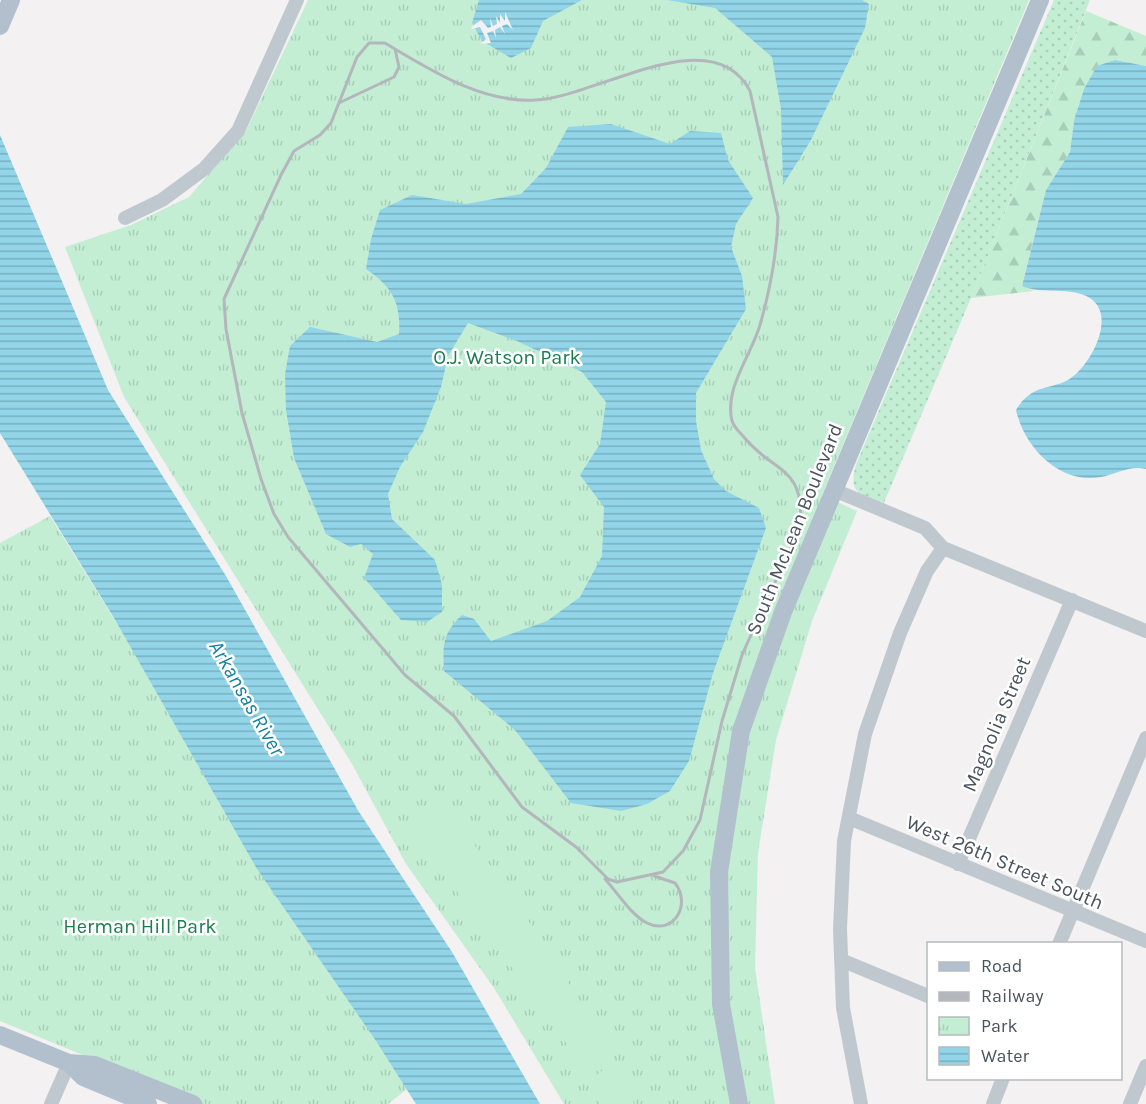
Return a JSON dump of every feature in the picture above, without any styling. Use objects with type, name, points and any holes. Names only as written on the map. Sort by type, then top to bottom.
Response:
[{"type":"main road","points":[[0,26],[11,0]]},
{"type":"main road","name":"South McLean Boulevard","points":[[739,1104],[721,1004],[719,872],[741,731],[783,612],[1040,0]]},
{"type":"main road","points":[[0,1035],[69,1063],[95,1065],[193,1104]]},
{"type":"main road","points":[[69,1063],[83,1077],[148,1104]]},
{"type":"street","points":[[125,218],[162,200],[204,169],[238,131],[292,2]]},
{"type":"street","points":[[834,490],[925,528],[943,548],[1146,631]]},
{"type":"street","points":[[861,1104],[843,1008],[840,929],[844,841],[869,723],[900,633],[927,571],[943,548]]},
{"type":"street","name":"Magnolia Street","points":[[958,864],[1072,600]]},
{"type":"street","points":[[1060,942],[1146,738]]},
{"type":"street","name":"West 26th Street South","points":[[849,818],[1146,941]]},
{"type":"street","points":[[841,960],[927,996]]},
{"type":"street","points":[[51,1104],[69,1063]]},
{"type":"street","points":[[1130,1104],[1146,1066]]},
{"type":"street","points":[[993,1104],[1002,1080]]},
{"type":"green space","name":"O.J. Watson Park","points":[[308,0],[1029,0],[822,495],[857,511],[812,621],[776,740],[758,853],[755,968],[775,1104],[564,1104],[494,988],[406,864],[352,764],[124,397],[65,247],[131,225],[189,197],[246,131]]},
{"type":"green space","points":[[1054,0],[1090,0],[971,298],[883,505],[857,491],[853,480],[857,462]]},
{"type":"green space","points":[[1086,11],[1146,36],[1146,66],[1115,60],[1074,121],[1070,152],[1046,190],[1022,285],[1034,291],[971,298]]},
{"type":"green space","name":"Herman Hill Park","points":[[50,516],[407,1089],[388,1104],[202,1104],[0,1021],[0,543]]},
{"type":"green space","points":[[438,799],[501,879],[610,1047],[582,1065],[410,826]]},
{"type":"green space","points":[[615,1061],[634,1104],[600,1104],[589,1081]]},
{"type":"water","points":[[479,0],[582,0],[543,21],[531,48],[511,58],[482,41],[472,23]]},
{"type":"water","points":[[667,0],[862,0],[869,4],[865,28],[811,140],[783,185],[781,109],[772,57],[715,8]]},
{"type":"water","points":[[1115,60],[1146,66],[1146,469],[1134,468],[1101,477],[1086,478],[1058,469],[1046,460],[1027,437],[1016,410],[1029,395],[1064,382],[1079,371],[1098,340],[1101,316],[1098,306],[1082,294],[1030,289],[1022,286],[1046,190],[1070,152],[1074,121],[1084,89],[1097,66]]},
{"type":"water","points":[[611,124],[670,144],[690,131],[721,133],[728,160],[753,198],[736,224],[731,247],[742,276],[746,309],[696,393],[696,421],[701,450],[714,479],[726,491],[759,508],[766,528],[713,673],[689,761],[670,791],[647,804],[621,811],[571,803],[515,730],[444,671],[445,640],[455,622],[462,615],[474,619],[491,641],[547,621],[580,597],[602,556],[604,507],[580,475],[600,444],[606,402],[582,372],[517,341],[468,323],[448,356],[441,387],[423,432],[400,467],[388,494],[392,519],[435,560],[442,585],[442,612],[427,622],[401,620],[364,578],[373,554],[361,544],[350,547],[326,534],[294,458],[286,410],[285,374],[290,346],[310,327],[377,342],[399,334],[398,313],[393,296],[382,282],[366,269],[371,239],[380,210],[412,195],[466,204],[521,194],[546,168],[568,127]]},
{"type":"water","name":"Arkansas River","points":[[0,135],[108,390],[226,576],[359,812],[452,952],[540,1104],[416,1104],[376,1041],[257,869],[114,618],[0,433]]},
{"type":"pier","points":[[505,12],[513,30],[507,24],[502,26],[505,34],[500,27],[495,30],[496,38],[493,31],[487,33],[491,43],[480,44],[486,39],[480,27],[472,29],[471,27],[481,20],[488,28],[491,27],[490,18],[493,26],[497,24],[496,16],[500,23],[500,14],[505,21]]},
{"type":"railway","points":[[341,102],[394,77],[399,67],[395,49],[385,43],[369,43],[357,57],[331,123],[320,135],[294,151],[224,299],[226,329],[242,413],[261,479],[274,514],[288,537],[405,675],[454,716],[522,807],[576,847],[608,879],[617,882],[663,872],[683,851],[700,820],[722,721],[742,655],[800,527],[801,507],[793,481],[754,448],[732,421],[732,396],[735,384],[756,337],[764,312],[776,244],[778,217],[750,91],[732,70],[709,61],[681,61],[651,67],[560,96],[516,100],[498,97],[462,85],[395,49]]},
{"type":"railway","points":[[605,879],[641,919],[656,926],[665,925],[677,916],[680,909],[680,892],[675,883],[654,876]]}]
